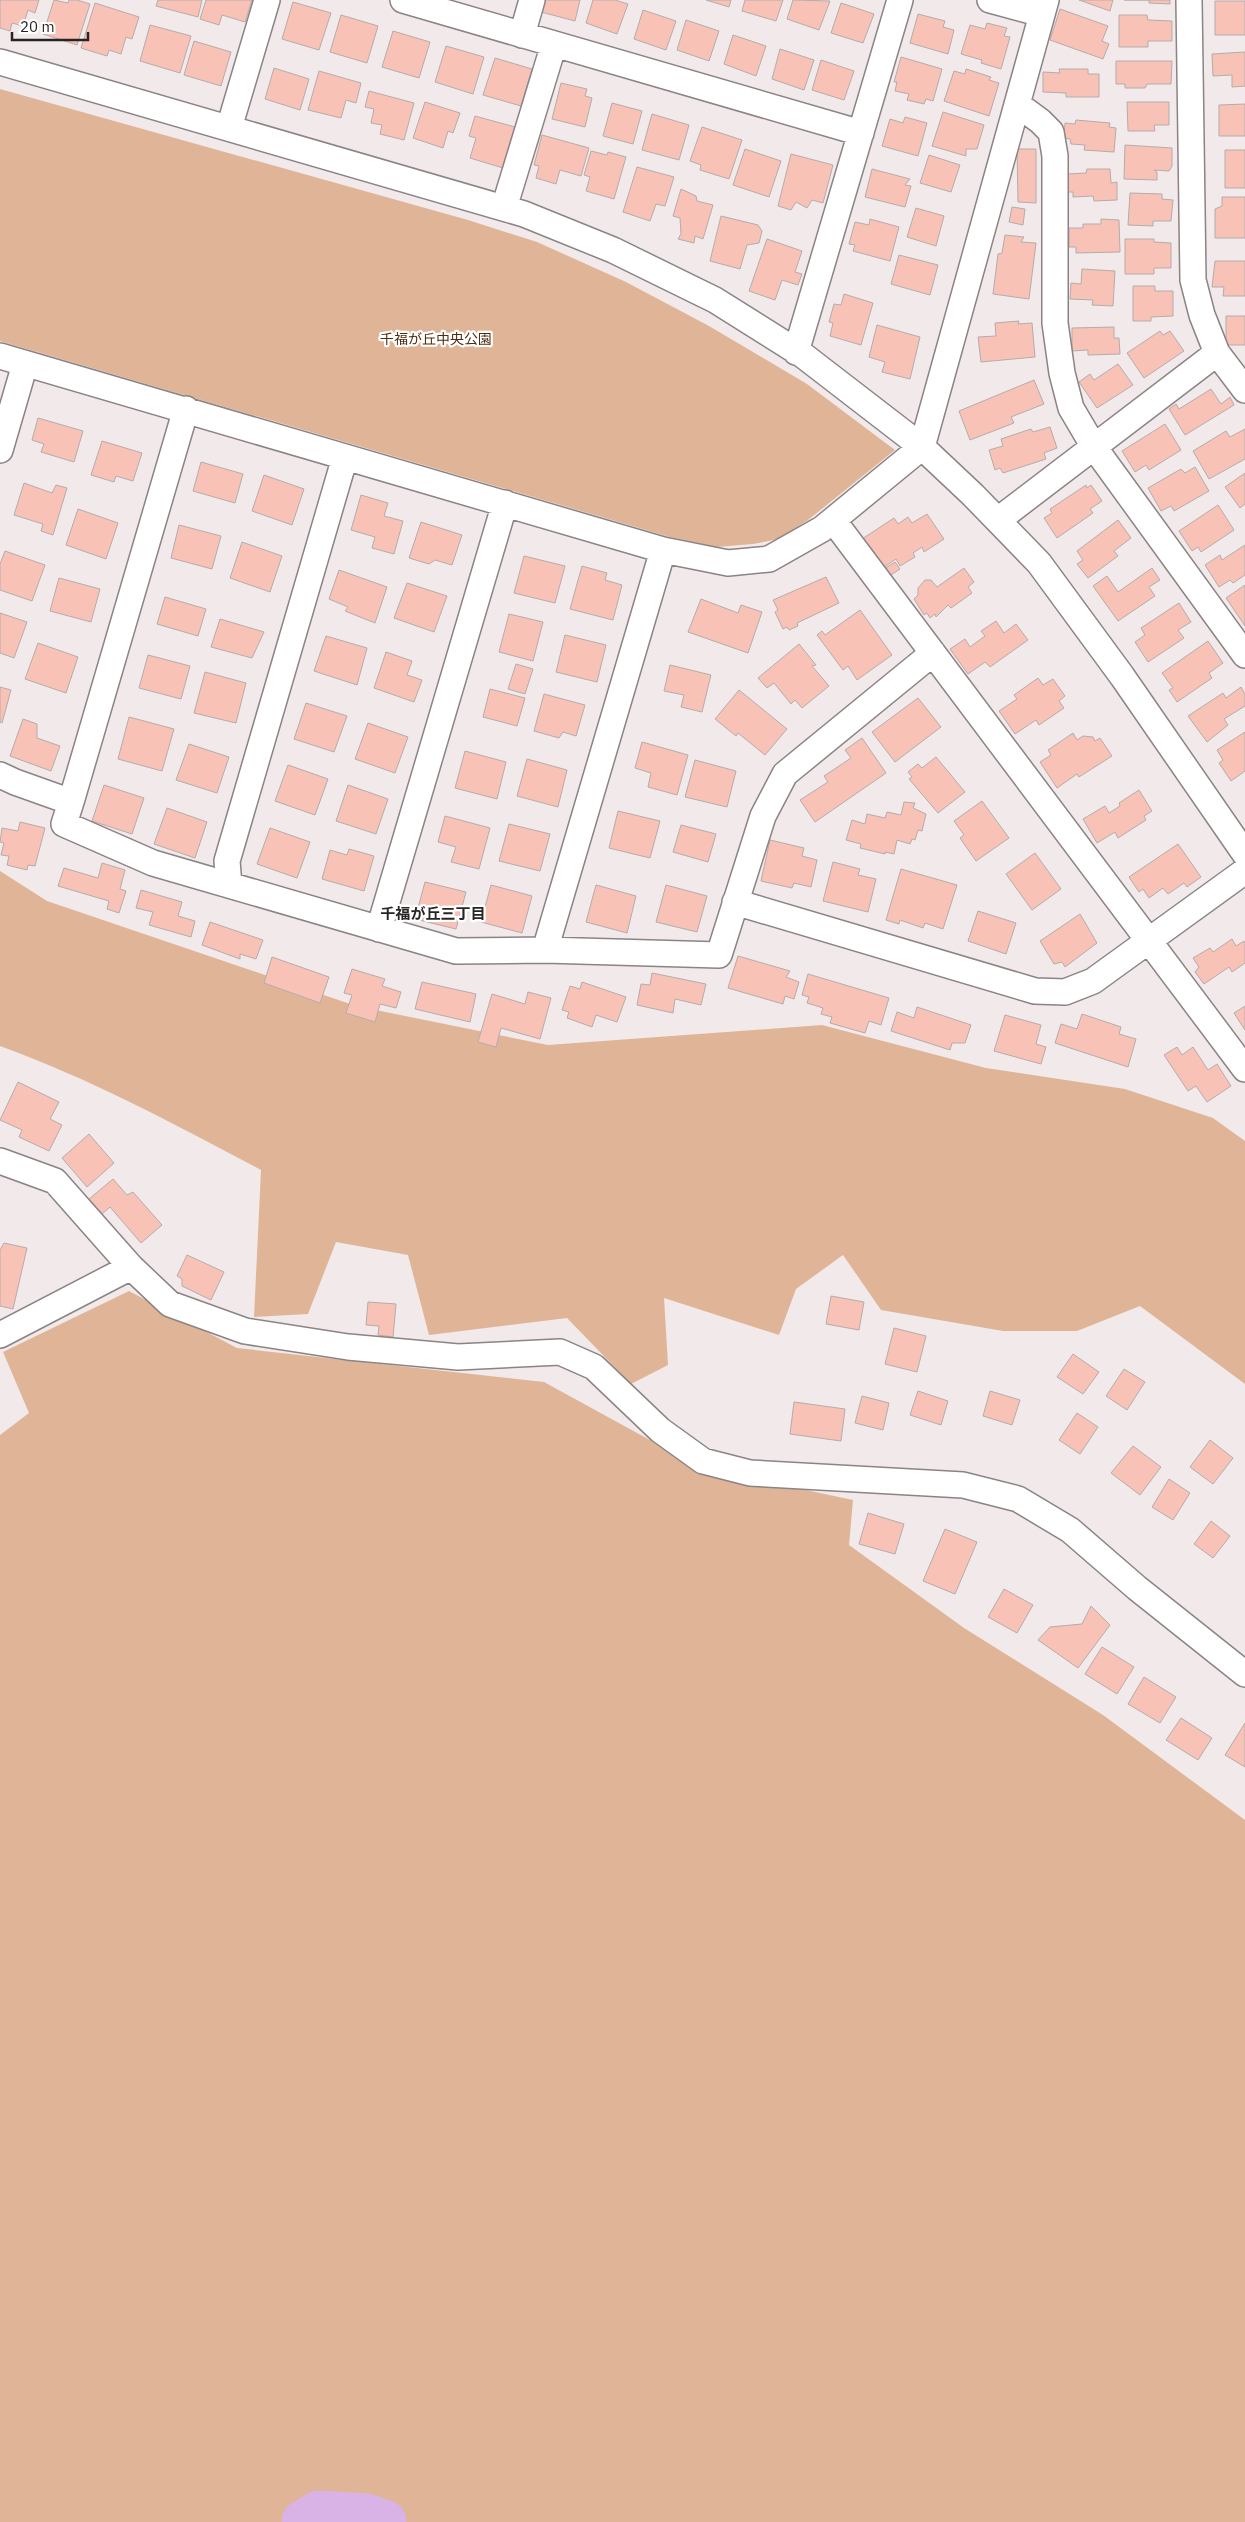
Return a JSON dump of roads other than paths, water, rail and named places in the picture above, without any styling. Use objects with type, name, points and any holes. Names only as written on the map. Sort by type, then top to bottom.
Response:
[{"type":"street","points":[[229,128],[267,0]]},
{"type":"street","points":[[403,0],[861,133]]},
{"type":"street","points":[[522,35],[532,0]]},
{"type":"street","points":[[796,352],[900,0]]},
{"type":"street","points":[[0,356],[663,550],[728,563],[769,559],[800,543],[833,520],[922,447],[1044,7],[990,0]]},
{"type":"street","points":[[1189,0],[1193,280],[1202,315],[1217,352],[1245,390]]},
{"type":"street","points":[[504,208],[554,44]]},
{"type":"street","points":[[0,62],[504,208],[613,250],[715,300],[796,352],[922,447],[998,520],[1039,563],[1122,676],[1245,856],[1148,941],[1093,981],[1065,992],[1035,991],[736,902]]},
{"type":"street","points":[[1017,104],[1040,121],[1050,132],[1055,156],[1055,323],[1062,373],[1071,408],[1094,447],[1245,655]]},
{"type":"street","points":[[998,520],[1217,352]]},
{"type":"street","points":[[0,450],[25,364]]},
{"type":"street","points":[[186,410],[64,824],[153,863],[456,951],[545,950],[718,956],[763,816],[785,774],[934,654]]},
{"type":"street","points":[[229,885],[227,861],[345,456]]},
{"type":"street","points":[[379,929],[505,503]]},
{"type":"street","points":[[833,520],[1245,1069]]},
{"type":"street","points":[[545,950],[663,550]]},
{"type":"street","points":[[0,775],[71,802]]},
{"type":"street","points":[[0,1161],[55,1181],[131,1266],[170,1304],[245,1330],[348,1347],[458,1357],[560,1352],[594,1367],[660,1430],[703,1461],[750,1474],[963,1485],[1018,1499],[1070,1530],[1137,1588],[1245,1674]]},
{"type":"street","points":[[0,1335],[131,1266]]},
{"type":"waterway","points":[[304,2522],[319,2513],[366,2516],[384,2522]]},
{"type":"district","name":"千福が丘三丁目","points":[[433,913]]},
{"type":"park label","name":"千福が丘中央公園","points":[[436,339]]}]
